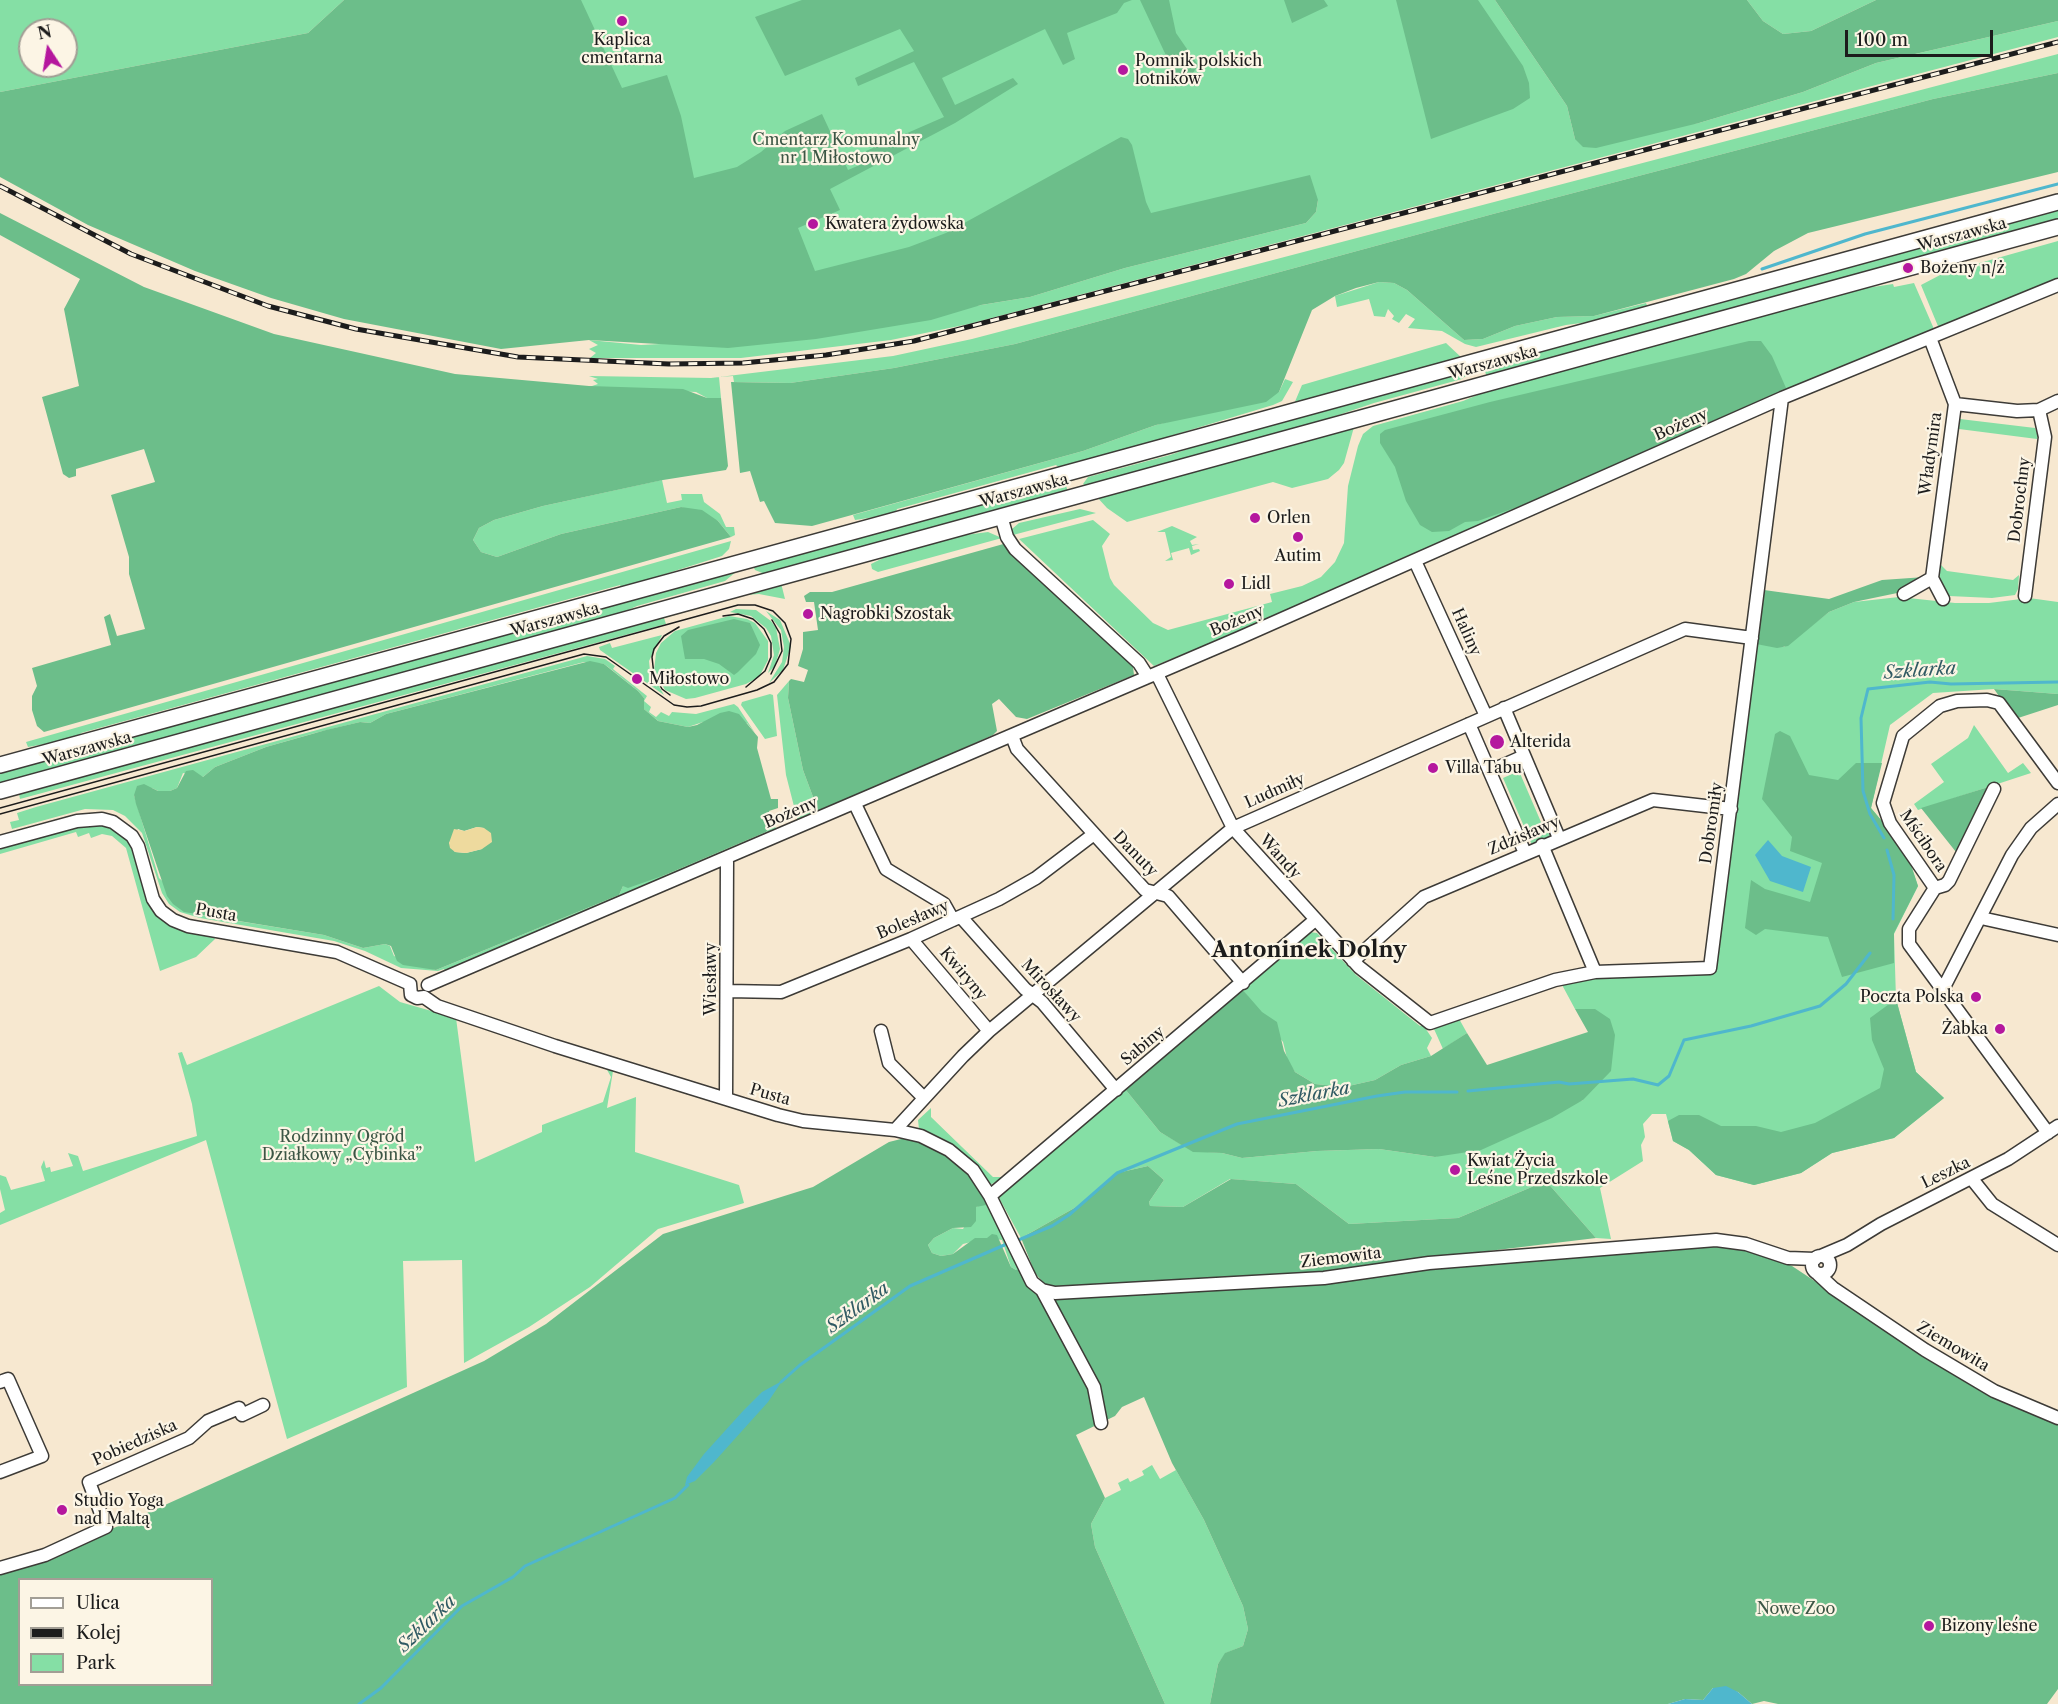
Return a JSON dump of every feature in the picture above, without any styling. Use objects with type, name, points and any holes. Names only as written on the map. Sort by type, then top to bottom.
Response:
[{"type":"main road","name":"Warszawska","points":[[0,765],[2058,200]]},
{"type":"main road","name":"Warszawska","points":[[0,791],[2058,227]]},
{"type":"main road","points":[[1473,361],[1479,386]]},
{"type":"main road","points":[[1078,495],[1076,479],[1084,468]]},
{"type":"street","name":"Bożeny","points":[[426,991],[1153,676],[1782,398],[2058,285]]},
{"type":"street","name":"Władymira","points":[[1930,338],[1955,404],[1932,578]]},
{"type":"street","name":"Dobromiły","points":[[1430,1023],[1555,980],[1595,972],[1710,968],[1782,398]]},
{"type":"street","points":[[1955,404],[2017,411],[2039,410],[2058,401]]},
{"type":"street","name":"Dobrochny","points":[[2025,596],[2045,437],[2039,410]]},
{"type":"street","name":"Wandy","points":[[1001,516],[1007,537],[1015,549],[1153,676],[1233,828],[1353,961],[1430,1023]]},
{"type":"street","name":"Haliny","points":[[1415,561],[1486,716]]},
{"type":"street","points":[[1904,594],[1932,578],[1944,599]]},
{"type":"street","name":"Ludmiły","points":[[896,1130],[989,1031],[1233,828],[1685,629],[1752,638]]},
{"type":"street","name":"Mścibora","points":[[1935,888],[1890,823],[1884,809],[1884,796],[1900,743],[1907,730],[1947,702],[1994,700],[2002,705],[2058,783]]},
{"type":"street","points":[[1504,708],[1559,838]]},
{"type":"street","points":[[1469,724],[1525,853]]},
{"type":"street","name":"Danuty","points":[[1012,736],[1017,749],[1145,890],[1168,896],[1243,983]]},
{"type":"street","points":[[1490,771],[1524,756]]},
{"type":"street","name":"Mścibora","points":[[1994,789],[1949,881],[1935,888],[1909,929],[1908,939],[2053,1129]]},
{"type":"street","name":"Zdzisławy","points":[[1353,961],[1424,897],[1542,845],[1653,800],[1731,809]]},
{"type":"street","name":"Mirosławy","points":[[855,804],[886,869],[944,904],[1042,1002],[1116,1090]]},
{"type":"street","points":[[1944,987],[2022,838],[2039,819],[2058,804]]},
{"type":"street","name":"Pusta","points":[[0,842],[34,838],[77,820],[102,819],[113,822],[132,836],[138,846],[153,898],[161,911],[173,920],[188,926],[337,952],[410,984],[411,995],[417,998],[426,991],[437,1006],[726,1100],[803,1121],[896,1130],[921,1137],[958,1156],[973,1170],[990,1196],[1032,1282],[1042,1290]]},
{"type":"street","name":"Bolesławy","points":[[728,991],[781,992],[911,939],[957,919],[1036,878],[1094,834]]},
{"type":"street","points":[[1542,845],[1595,972]]},
{"type":"street","name":"Wiesławy","points":[[726,1100],[728,859]]},
{"type":"street","points":[[1981,918],[2058,935]]},
{"type":"street","name":"Sabiny","points":[[990,1196],[1315,920]]},
{"type":"street","name":"Kwiryny","points":[[911,939],[989,1031]]},
{"type":"street","points":[[881,1030],[889,1063],[924,1098]]},
{"type":"street","name":"Leszka","points":[[1824,1261],[1847,1245],[1907,1211],[1972,1179],[2053,1129]]},
{"type":"street","points":[[1972,1179],[1992,1204],[2058,1245]]},
{"type":"street","name":"Ziemowita","points":[[1042,1290],[1078,1292],[1324,1278],[1429,1263],[1716,1240],[1746,1244],[1788,1258],[1824,1261]]},
{"type":"street","name":"Ziemowita","points":[[1788,1258],[1793,1264],[1816,1273],[1925,1350],[1994,1391],[2058,1418]]},
{"type":"street","points":[[1816,1273],[1812,1266],[1824,1261],[1839,1290]]},
{"type":"street","points":[[1042,1290],[1094,1387],[1101,1423]]},
{"type":"street","points":[[0,1382],[8,1379],[42,1456],[0,1472]]},
{"type":"street","name":"Pobiedziska","points":[[0,1567],[45,1555],[106,1527],[89,1482],[189,1438],[208,1422],[239,1408],[242,1414],[263,1405]]},
{"type":"green space","points":[[0,0],[344,0],[308,33],[78,77],[78,18],[18,18],[18,78],[73,78],[0,92]]},
{"type":"green space","points":[[344,0],[581,0],[622,88],[667,75],[681,116],[694,178],[737,167],[761,152],[785,131],[822,114],[848,170],[869,161],[866,151],[944,117],[914,62],[858,86],[855,78],[914,51],[900,29],[785,76],[755,17],[802,0],[1132,0],[1124,3],[1117,13],[1067,33],[1075,59],[1063,65],[1045,29],[942,78],[955,105],[1013,78],[1018,84],[955,123],[830,189],[840,210],[798,228],[815,271],[909,247],[946,233],[1121,137],[1128,139],[1132,145],[1146,202],[1151,213],[1310,175],[1318,200],[1316,212],[1306,223],[1125,268],[1030,297],[981,305],[931,320],[816,339],[728,348],[589,340],[501,349],[344,319],[271,298],[195,271],[88,225],[0,177],[0,92],[308,33]]},
{"type":"green space","name":"Cmentarz Komunalny nr 1 Miłostowo","points":[[383,0],[1495,0],[1567,106],[1575,139],[1699,123],[1803,92],[1876,63],[2058,21],[2058,37],[969,324],[891,340],[741,358],[590,358],[596,353],[589,349],[598,345],[589,340],[641,345],[680,343],[716,346]],"holes":[[[1318,200],[1316,212],[1306,223],[1125,268],[1030,297],[744,344]]]},
{"type":"green space","points":[[1140,0],[1169,0],[1176,33],[1198,65],[1188,81],[1178,81]]},
{"type":"green space","points":[[1284,0],[1324,0],[1328,6],[1292,23]]},
{"type":"green space","points":[[1396,0],[1478,0],[1523,66],[1529,83],[1530,98],[1513,109],[1431,139]]},
{"type":"green space","points":[[1495,0],[1747,0],[1763,21],[1783,34],[1811,31],[1876,0],[2058,0],[2058,21],[1876,63],[1803,92],[1699,123],[1596,148],[1583,147],[1575,139],[1567,106]]},
{"type":"green space","points":[[1747,0],[1876,0],[1811,31],[1783,34],[1763,21]]},
{"type":"green space","points":[[2058,54],[2058,73],[1933,99],[1493,214],[1015,344],[894,368],[790,383],[734,382],[733,376],[720,377],[893,356],[972,339]]},
{"type":"green space","points":[[2058,73],[2058,172],[1808,233],[1774,251],[1746,274],[1734,279],[1594,316],[1557,317],[1515,326],[1483,339],[1464,340],[1407,290],[1394,283],[1379,282],[1356,288],[1335,296],[1312,310],[1279,392],[1266,402],[1156,425],[1083,451],[812,526],[775,523],[764,501],[760,502],[750,471],[740,473],[731,382],[790,383],[894,368],[1015,344],[1493,214],[1933,99]]},
{"type":"green space","points":[[2058,209],[2058,220],[1487,378],[1483,364]]},
{"type":"green space","points":[[0,213],[144,287],[274,334],[455,374],[589,386],[683,389],[707,398],[721,398],[728,466],[726,470],[663,480],[543,506],[494,520],[479,528],[473,540],[481,552],[497,557],[561,534],[681,507],[702,510],[718,521],[731,537],[44,732],[37,726],[32,710],[32,696],[37,686],[32,668],[111,645],[104,617],[110,614],[117,636],[145,629],[129,574],[129,557],[111,495],[155,482],[144,449],[76,469],[76,476],[69,478],[63,474],[42,397],[79,386],[64,309],[80,279],[0,235]]},
{"type":"green space","points":[[2058,241],[2058,281],[1940,331],[1921,285],[1944,273]]},
{"type":"green space","points":[[1379,282],[1394,283],[1407,290],[1464,340],[1483,339],[1515,326],[1557,317],[1594,316],[1646,303],[1648,308],[1604,320],[1566,325],[1476,347],[1465,344],[1442,331],[1408,328],[1415,319],[1406,314],[1399,323],[1392,319],[1394,316],[1388,309],[1385,317],[1374,316],[1369,299],[1337,307],[1335,296]]},
{"type":"green space","points":[[1914,283],[1934,329],[1187,655],[1186,653],[1154,666],[1019,539],[1093,520],[1110,534],[1102,546],[1114,585],[1153,623],[1168,630],[1272,602],[1270,594],[1302,586],[1321,577],[1335,562],[1344,543],[1348,486],[1358,446],[1363,434],[1373,426],[1463,401],[1499,386],[1860,289]]},
{"type":"green space","points":[[1749,341],[1761,341],[1772,356],[1786,388],[1534,501],[1478,521],[1465,522],[1449,531],[1432,532],[1420,525],[1406,501],[1395,467],[1380,443],[1380,434],[1385,430],[1490,402]]},
{"type":"green space","points":[[1446,343],[1463,359],[1294,404],[1302,385]]},
{"type":"green space","points":[[1467,371],[1467,375],[1462,379],[1374,403],[1291,431],[1086,486],[1083,484],[1088,477],[1170,455],[1253,427]]},
{"type":"green space","points":[[589,376],[719,377],[721,398],[717,399],[707,398],[696,392],[589,387],[598,384],[593,380],[598,379]]},
{"type":"green space","points":[[1285,379],[1293,382],[1282,401],[1273,405],[1061,469],[1056,465],[897,509],[895,514],[855,520],[853,515],[1083,451],[1156,425],[1279,392]]},
{"type":"green space","points":[[1960,419],[2035,428],[2038,436],[2037,439],[1959,429]]},
{"type":"green space","points":[[1354,427],[1344,463],[1328,479],[1292,488],[1273,482],[1127,522],[1107,508],[1096,496]]},
{"type":"green space","points":[[1064,479],[1068,492],[767,575],[755,570],[752,564]]},
{"type":"green space","points":[[662,480],[667,503],[682,500],[681,494],[702,494],[704,502],[720,514],[726,527],[734,527],[735,535],[731,537],[718,521],[681,507],[561,534],[497,557],[481,552],[473,540],[479,528],[494,520],[543,506]]},
{"type":"green space","points":[[1080,509],[1096,513],[1013,535],[1012,529],[1019,523]]},
{"type":"green space","points":[[1172,526],[1197,537],[1190,541],[1192,545],[1199,544],[1192,546],[1193,550],[1199,549],[1200,551],[1191,555],[1189,548],[1171,553],[1173,560],[1165,561],[1171,557],[1165,532],[1157,532]]},
{"type":"green space","points":[[988,532],[1002,538],[878,572],[872,569],[871,564],[897,551],[958,536]]},
{"type":"green space","points":[[731,541],[729,549],[722,556],[621,588],[620,585],[81,733],[78,738],[28,747],[26,742]]},
{"type":"green space","points":[[1007,543],[1133,667],[1134,675],[1027,719],[1016,717],[999,699],[992,704],[997,731],[993,735],[819,813],[803,770],[788,698],[789,681],[791,679],[804,682],[808,670],[798,666],[803,649],[803,632],[818,630],[814,602],[806,602],[804,596],[810,592],[832,592]]},
{"type":"green space","points":[[1941,565],[1947,571],[2013,580],[2019,575],[2018,589],[2015,595],[1992,598],[1949,596],[1943,591],[1939,580]]},
{"type":"green space","points":[[737,571],[725,581],[637,606],[617,615],[0,786],[0,770]]},
{"type":"green space","points":[[1925,577],[1902,592],[1854,602],[1829,612],[1788,646],[1777,648],[1751,643],[1764,590],[1829,599],[1882,580]]},
{"type":"green space","points":[[781,583],[785,599],[759,594],[746,595],[664,618],[666,624],[20,799],[19,794],[22,791]]},
{"type":"green space","points":[[1899,597],[1955,603],[1989,603],[2029,598],[2058,602],[2058,694],[1994,689],[1933,693],[1890,725],[1871,808],[1906,850],[1918,886],[1894,934],[1896,999],[1916,1072],[1944,1098],[1894,1138],[1832,1153],[1801,1173],[1754,1185],[1716,1175],[1689,1150],[1673,1141],[1666,1114],[1652,1114],[1643,1124],[1645,1137],[1641,1145],[1643,1161],[1600,1188],[1611,1239],[1596,1238],[1546,1181],[1458,1218],[1349,1224],[1296,1184],[1230,1179],[1183,1207],[1150,1206],[1149,1202],[1164,1180],[1148,1166],[1117,1173],[1085,1202],[1021,1238],[998,1196],[1125,1089],[1160,1132],[1193,1151],[1222,1153],[1242,1158],[1317,1151],[1379,1149],[1435,1157],[1583,1100],[1595,1009],[1575,1009],[1561,983],[1595,975],[1709,972],[1751,643],[1784,647],[1829,612],[1854,602]]},
{"type":"green space","points":[[736,609],[756,610],[771,621],[776,628],[780,649],[775,666],[768,673],[774,655],[771,636],[766,628],[751,616],[730,612]]},
{"type":"green space","points":[[766,611],[780,620],[791,646],[783,670],[769,683],[782,662],[784,647],[781,630]]},
{"type":"green space","points":[[729,616],[755,623],[768,641],[768,660],[759,677],[746,684],[695,698],[686,699],[665,690],[654,671],[656,653],[661,643],[675,631]]},
{"type":"green space","points":[[734,619],[750,623],[760,645],[756,654],[738,672],[734,675],[719,664],[704,659],[685,659],[681,636],[688,630]]},
{"type":"green space","points":[[662,635],[649,661],[650,671],[664,695],[600,650],[599,647],[610,643],[612,648]]},
{"type":"green space","points":[[587,656],[605,659],[615,666],[613,669],[647,696],[644,701],[638,691],[604,664],[584,662],[386,714],[370,723],[360,722],[266,747],[215,767],[203,777],[183,773],[177,788],[170,791],[158,791],[152,788],[134,795],[159,878],[201,915],[324,935],[363,948],[385,944],[390,946],[394,956],[436,970],[619,895],[623,886],[665,875],[766,832],[772,825],[770,814],[777,831],[446,973],[444,969],[438,971],[401,968],[365,951],[334,941],[200,918],[180,912],[169,904],[162,893],[142,833],[125,816],[113,810],[85,809],[12,829],[10,822],[19,820],[17,813],[36,807]]},
{"type":"green space","points":[[590,661],[604,664],[638,691],[644,698],[644,709],[658,721],[688,727],[720,713],[729,711],[739,714],[758,737],[757,748],[771,799],[778,799],[778,808],[769,811],[772,825],[766,832],[665,875],[628,888],[623,886],[619,895],[436,970],[403,965],[397,961],[391,946],[385,944],[363,948],[324,935],[184,912],[173,904],[167,896],[136,804],[134,795],[137,786],[144,784],[158,791],[170,791],[177,788],[186,771],[193,770],[203,777],[215,767],[266,747],[360,722],[370,723],[386,714]],"holes":[[[477,827],[484,828],[482,849],[466,853],[455,852],[449,843],[458,829],[464,831]]]},
{"type":"green space","points":[[789,681],[788,698],[803,770],[819,813],[798,822],[786,775],[777,695]]},
{"type":"green space","points":[[1994,689],[2058,694],[2058,705],[2015,719]]},
{"type":"green space","points":[[773,695],[777,736],[765,739],[741,705],[742,702]]},
{"type":"green space","points":[[644,701],[651,707],[649,712],[656,717],[661,712],[669,716],[672,712],[696,714],[734,704],[755,733],[747,723],[703,722],[688,727],[658,721],[644,709]]},
{"type":"green space","points":[[1974,725],[2008,773],[2023,763],[2031,773],[1918,810],[1914,804],[1944,782],[1931,764],[1968,738]]},
{"type":"green space","points":[[1780,731],[1790,736],[1809,775],[1838,780],[1856,763],[1882,763],[1871,808],[1906,850],[1918,886],[1894,933],[1894,963],[1842,977],[1828,937],[1765,929],[1756,935],[1745,928],[1751,880],[1765,889],[1810,902],[1822,863],[1790,851],[1792,837],[1762,799],[1775,734]]},
{"type":"green space","points":[[1519,771],[1544,829],[1551,832],[1548,840],[1532,845],[1503,778]]},
{"type":"green space","points":[[1998,784],[1962,855],[1956,852],[1921,808]]},
{"type":"green space","points":[[102,825],[110,827],[127,839],[133,848],[150,905],[158,916],[213,935],[215,939],[196,957],[160,971],[126,848],[112,836],[102,834],[91,838],[89,833],[78,837],[76,832],[0,854],[0,847],[70,828]]},
{"type":"green space","points":[[1309,932],[1317,933],[1356,975],[1420,1026],[1423,1025],[1432,1038],[1427,1048],[1431,1056],[1401,1065],[1375,1080],[1344,1087],[1315,1084],[1295,1072],[1288,1062],[1283,1042],[1242,989]]},
{"type":"green space","name":"Rodzinny Ogród Działkowy „Cybinka”","points":[[379,986],[400,1002],[456,1018],[475,1162],[542,1132],[542,1125],[603,1102],[611,1077],[606,1068],[613,1071],[607,1108],[636,1097],[635,1152],[739,1185],[744,1203],[658,1229],[590,1287],[529,1327],[464,1363],[462,1260],[403,1261],[407,1387],[287,1439],[206,1140],[0,1225],[0,1213],[5,1210],[0,1189],[0,1175],[6,1177],[11,1190],[45,1181],[41,1167],[44,1160],[46,1168],[50,1167],[51,1172],[73,1166],[68,1153],[78,1156],[83,1171],[197,1136],[192,1104],[178,1053],[182,1052],[187,1065]]},
{"type":"green space","points":[[1242,989],[1262,1012],[1277,1022],[1284,1051],[1295,1072],[1315,1084],[1344,1087],[1375,1080],[1401,1065],[1431,1056],[1467,1033],[1487,1065],[1588,1032],[1575,1009],[1595,1009],[1610,1019],[1615,1035],[1611,1071],[1583,1100],[1552,1118],[1481,1150],[1435,1157],[1379,1149],[1317,1151],[1242,1158],[1222,1153],[1193,1152],[1160,1132],[1125,1089]]},
{"type":"green space","points":[[1896,999],[1916,1072],[1944,1098],[1894,1138],[1832,1153],[1801,1173],[1754,1185],[1716,1175],[1689,1150],[1673,1141],[1668,1121],[1679,1115],[1699,1115],[1721,1126],[1756,1126],[1781,1132],[1815,1123],[1880,1088],[1884,1069],[1872,1040],[1870,1018]]},
{"type":"green space","points":[[1458,1017],[1467,1033],[1443,1049],[1434,1029]]},
{"type":"green space","points":[[931,1108],[931,1117],[993,1177],[1004,1177],[990,1185],[975,1164],[954,1145],[919,1129],[918,1120]]},
{"type":"green space","name":"Nowe Zoo","points":[[916,1139],[962,1165],[991,1204],[976,1207],[976,1221],[971,1227],[953,1228],[934,1238],[928,1245],[932,1253],[941,1256],[953,1254],[975,1238],[997,1235],[1011,1267],[1022,1270],[1036,1291],[1732,1244],[1792,1266],[1970,1384],[2016,1408],[2058,1424],[2058,1689],[2047,1704],[1778,1704],[1764,1701],[1752,1704],[1738,1692],[1713,1688],[1703,1700],[1685,1699],[1668,1704],[1210,1704],[1218,1664],[1225,1653],[1243,1646],[1248,1629],[1243,1606],[1204,1520],[1172,1463],[1144,1397],[1122,1407],[1115,1416],[1076,1435],[1105,1498],[1091,1524],[1095,1547],[1165,1704],[0,1704],[0,1573],[34,1564],[484,1361],[546,1324],[663,1234],[813,1187],[889,1142]]},
{"type":"green space","points":[[1148,1166],[1164,1180],[1149,1202],[1150,1206],[1183,1207],[1231,1179],[1296,1184],[1349,1224],[1458,1218],[1546,1181],[1596,1238],[1249,1280],[1062,1288],[1046,1286],[1035,1273],[1021,1238],[1085,1202],[1117,1173]]},
{"type":"green space","points":[[991,1204],[1022,1270],[1011,1267],[1002,1240],[987,1238],[963,1244],[953,1254],[941,1256],[932,1253],[928,1245],[934,1238],[953,1228],[963,1229],[976,1207]]},
{"type":"green space","points":[[1152,1465],[1160,1479],[1176,1470],[1204,1520],[1243,1606],[1248,1629],[1243,1646],[1226,1653],[1218,1664],[1210,1704],[1165,1704],[1095,1547],[1091,1524],[1105,1498],[1121,1490],[1118,1483],[1128,1478],[1130,1482],[1144,1475],[1142,1471]]},
{"type":"sand","points":[[477,827],[484,828],[491,833],[492,842],[482,849],[466,853],[455,852],[450,848],[449,843],[454,829],[465,831]]},
{"type":"water","points":[[1768,840],[1782,856],[1811,867],[1803,892],[1770,881],[1755,855]]},
{"type":"water","points":[[782,1381],[768,1402],[714,1462],[695,1481],[685,1485],[687,1477],[704,1454],[743,1411],[762,1392]]},
{"type":"water","points":[[1726,1686],[1738,1692],[1752,1704],[1668,1704],[1685,1699],[1703,1700],[1713,1688]]},
{"type":"waterway","points":[[1762,269],[1865,234],[2058,184]]},
{"type":"waterway","name":"Szklarka","points":[[1884,838],[1870,814],[1863,791],[1861,718],[1868,689],[1930,682],[1951,684],[2058,682]]},
{"type":"waterway","name":"Szklarka","points":[[1887,850],[1894,875],[1893,919]]},
{"type":"waterway","name":"Szklarka","points":[[1468,1091],[1559,1082],[1569,1084],[1633,1079],[1658,1085],[1669,1076],[1684,1040],[1751,1026],[1820,1006],[1846,984],[1870,953]]},
{"type":"waterway","name":"Szklarka","points":[[1016,1241],[1052,1226],[1069,1215],[1117,1173],[1237,1124],[1377,1096],[1405,1092],[1457,1092]]},
{"type":"waterway","name":"Szklarka","points":[[781,1382],[800,1365],[910,1286],[1009,1243]]},
{"type":"waterway","name":"Szklarka","points":[[359,1704],[381,1688],[462,1606],[513,1577],[525,1566],[675,1498],[688,1485]]},
{"type":"tram line","points":[[0,808],[738,605],[755,605],[773,611],[785,623],[791,639],[788,664],[774,682],[757,690],[701,706],[674,705],[606,657],[584,654],[0,814]]},
{"type":"tram line","points":[[723,616],[738,614],[753,619],[764,629],[771,643],[771,657],[765,671],[746,687]]},
{"type":"tram line","points":[[771,674],[782,651],[780,634],[772,620]]},
{"type":"tram line","points":[[670,695],[662,689],[654,675],[652,657],[654,649],[664,636],[679,627]]},
{"type":"railway","points":[[0,186],[131,254],[268,306],[356,329],[518,357],[669,364],[743,363],[826,355],[914,341],[2058,42]]},
{"type":"place","name":"Kaplica cmentarna","points":[[622,21]]},
{"type":"place","name":"Pomnik polskich lotników","points":[[1123,70]]},
{"type":"place","name":"Kwatera żydowska","points":[[813,224]]},
{"type":"place","name":"Bożeny n/ż","points":[[1908,268]]},
{"type":"place","name":"Orlen","points":[[1255,518]]},
{"type":"place","name":"Autim","points":[[1298,537]]},
{"type":"place","name":"Lidl","points":[[1229,584]]},
{"type":"place","name":"Nagrobki Szostak","points":[[808,614]]},
{"type":"place","name":"Miłostowo","points":[[637,679]]},
{"type":"place","name":"Alterida","points":[[1497,742]]},
{"type":"place","name":"Villa Tabu","points":[[1433,768]]},
{"type":"place","name":"Poczta Polska","points":[[1976,997]]},
{"type":"place","name":"Żabka","points":[[2000,1029]]},
{"type":"place","name":"Kwiat Życia Leśne Przedszkole","points":[[1455,1170]]},
{"type":"place","name":"Studio Yoga nad Maltą","points":[[62,1510]]},
{"type":"place","name":"Bizony leśne","points":[[1929,1626]]},
{"type":"district","name":"Antoninek Dolny","points":[[1309,951]]}]
